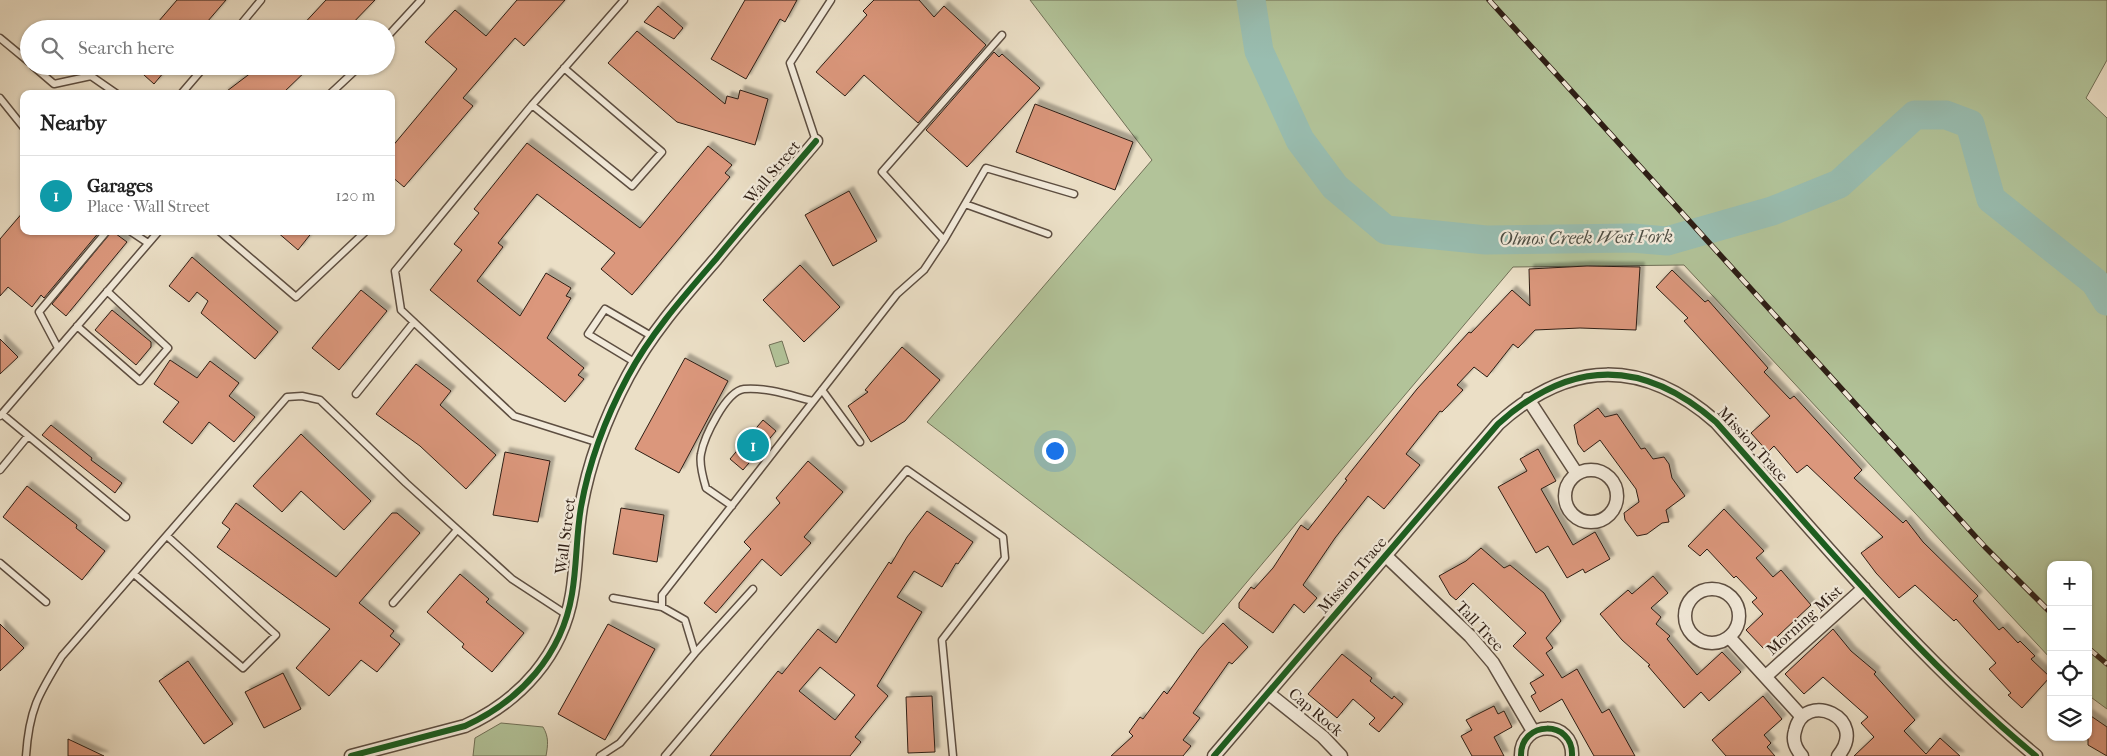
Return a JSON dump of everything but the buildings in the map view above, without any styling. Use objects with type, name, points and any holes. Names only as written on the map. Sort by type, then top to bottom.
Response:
[{"type":"street","name":"Wall Street","points":[[351,756],[448,732],[482,718],[512,699],[537,673],[556,643],[567,615],[572,593],[582,506],[599,443],[608,417],[636,363],[668,314],[816,141]]},
{"type":"street","name":"Mission Trace","points":[[1214,756],[1498,424],[1528,399],[1549,388],[1573,379],[1604,375],[1636,378],[1673,391],[1693,402],[1716,422],[1910,639],[2000,727],[2036,756]]},
{"type":"street","points":[[1528,399],[1577,474]]},
{"type":"street","points":[[1597,470],[1613,482],[1617,502],[1605,518],[1585,521],[1573,515],[1569,510],[1565,497],[1566,490],[1568,484],[1577,474],[1583,471],[1597,470]]},
{"type":"street","name":"Tall Tree","points":[[1386,556],[1470,636],[1493,663],[1533,731]]},
{"type":"street","name":"Morning Mist","points":[[1766,676],[1864,588]]},
{"type":"street","points":[[1708,589],[1715,589],[1722,591],[1733,599],[1739,612],[1739,618],[1729,637],[1710,643],[1696,638],[1691,633],[1685,613],[1687,606],[1695,595],[1708,589]]},
{"type":"street","name":"Morning Mist","points":[[1729,637],[1802,717]]},
{"type":"street","name":"Cap Rock","points":[[1268,693],[1323,737],[1341,756]]},
{"type":"street","points":[[1802,756],[1797,749],[1794,736],[1798,722],[1802,717],[1821,710],[1835,714],[1846,731],[1846,744],[1838,756]]},
{"type":"street","points":[[1521,756],[1524,741],[1533,731],[1546,727],[1559,731],[1569,740],[1572,756]]},
{"type":"lane","points":[[245,20],[262,0]]},
{"type":"lane","points":[[395,28],[421,0]]},
{"type":"lane","points":[[599,443],[514,416],[401,310],[395,271],[532,104],[624,0]]},
{"type":"lane","points":[[816,141],[790,64],[831,0]]},
{"type":"lane","points":[[944,240],[882,172],[1002,35]]},
{"type":"lane","points":[[0,38],[20,55]]},
{"type":"lane","points":[[532,104],[632,186],[662,152],[564,68]]},
{"type":"lane","points":[[44,75],[54,84],[91,76],[111,90]]},
{"type":"lane","points":[[184,90],[197,75]]},
{"type":"lane","points":[[334,90],[350,75]]},
{"type":"lane","points":[[0,98],[20,123]]},
{"type":"lane","points":[[662,607],[662,595],[896,294],[924,270],[944,240],[986,168],[1074,194]]},
{"type":"lane","points":[[965,204],[1048,234]]},
{"type":"lane","points":[[58,348],[39,312],[104,235]]},
{"type":"lane","points":[[137,235],[148,242]]},
{"type":"lane","points":[[126,517],[1,415],[155,235]]},
{"type":"lane","points":[[223,235],[296,297],[362,235]]},
{"type":"lane","points":[[77,326],[140,381],[168,348],[107,291]]},
{"type":"lane","points":[[636,363],[588,334],[605,309],[653,337]]},
{"type":"lane","points":[[356,394],[414,322]]},
{"type":"lane","points":[[732,506],[706,488],[700,456],[706,437],[728,398],[743,389],[780,393],[813,401]]},
{"type":"lane","points":[[822,390],[860,442]]},
{"type":"lane","points":[[26,756],[28,725],[39,692],[62,656],[287,397],[302,396],[320,400],[457,530],[512,579],[567,615]]},
{"type":"lane","points":[[0,470],[28,436]]},
{"type":"lane","points":[[665,756],[907,470],[1003,537],[1005,558],[942,640],[953,756]]},
{"type":"lane","points":[[392,603],[457,530]]},
{"type":"lane","points":[[134,574],[242,668],[276,635],[167,536]]},
{"type":"lane","points":[[0,563],[46,602]]},
{"type":"lane","points":[[600,756],[620,743],[695,653],[753,589]]},
{"type":"lane","points":[[613,598],[662,607],[685,620],[695,653]]},
{"type":"green space","points":[[1030,0],[2107,0],[2107,60],[2086,98],[2107,118],[2107,709],[2092,698],[2092,561],[2047,561],[2047,655],[1684,265],[1513,267],[1203,634],[927,422],[1152,160]]},
{"type":"green space","points":[[782,341],[789,363],[776,367],[769,345]]},
{"type":"green space","points":[[501,723],[543,727],[548,741],[546,756],[473,756],[475,738]]},
{"type":"waterway","name":"Olmos Creek West Fork","points":[[1251,0],[1259,51],[1300,140],[1335,187],[1386,230],[1486,240],[1632,238],[1667,241],[1772,211],[1839,184],[1915,115],[1946,115],[1970,124],[1991,199],[2095,282],[2107,301]]},
{"type":"railway","points":[[1489,0],[1985,547],[2047,609]]},
{"type":"railway","points":[[2092,651],[2107,664]]},
{"type":"cycle path","points":[[351,756],[465,726],[485,716],[504,703],[535,674],[559,637],[567,616],[574,583],[578,529],[584,490],[612,407],[628,376],[647,345],[669,315],[816,141]]},
{"type":"cycle path","points":[[1214,756],[1498,424],[1525,403],[1552,387],[1579,378],[1607,375],[1634,377],[1661,386],[1689,401],[1716,422],[1910,638],[1950,679],[2036,756]]},
{"type":"cycle path","points":[[1521,756],[1523,744],[1529,736],[1537,730],[1547,729],[1556,730],[1565,735],[1570,744],[1572,756]]},
{"type":"place","name":"Garages","points":[[753,445]]}]
